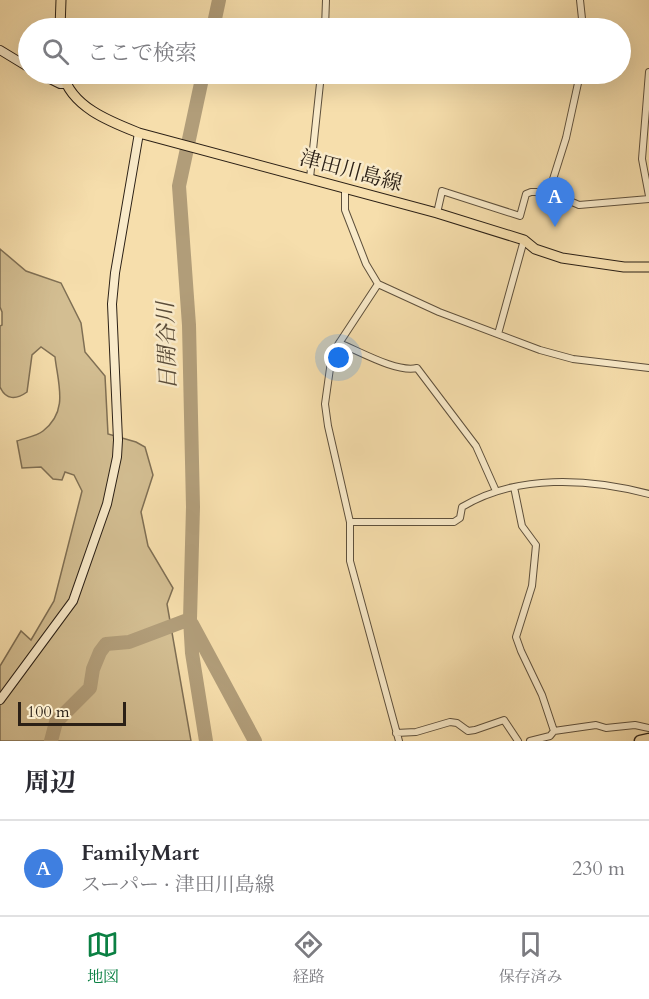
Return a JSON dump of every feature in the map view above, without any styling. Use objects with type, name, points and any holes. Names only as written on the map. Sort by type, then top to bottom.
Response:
[{"type":"highway","points":[[640,741],[649,739]]},
{"type":"main road","points":[[60,18],[61,0]]},
{"type":"main road","name":"津田川島線","points":[[67,84],[82,103],[115,123],[139,133],[437,213],[524,240],[535,249],[562,258],[612,266],[649,267]]},
{"type":"street","points":[[325,18],[326,0]]},
{"type":"street","points":[[580,0],[582,18]]},
{"type":"street","points":[[0,50],[18,61]]},
{"type":"street","points":[[437,213],[442,191],[520,216],[526,194],[531,192],[549,192],[579,205],[649,197],[642,159],[649,72]]},
{"type":"street","points":[[60,84],[67,84]]},
{"type":"street","points":[[310,178],[320,84]]},
{"type":"street","points":[[549,192],[566,138],[577,84]]},
{"type":"street","points":[[0,700],[73,601],[107,504],[117,457],[118,440],[112,304],[115,273],[139,133]]},
{"type":"street","points":[[345,188],[345,210],[366,264],[378,284],[439,312],[540,350],[573,359],[649,368]]},
{"type":"street","points":[[498,334],[524,240]]},
{"type":"street","points":[[378,284],[332,354],[325,404],[350,522],[351,561],[399,741]]},
{"type":"street","points":[[339,343],[378,360],[401,367],[417,368],[476,446],[496,491]]},
{"type":"street","points":[[350,522],[454,522],[460,518],[462,507],[475,499],[496,491],[555,481],[649,494]]},
{"type":"street","points":[[514,487],[522,526],[536,545],[532,586],[516,637],[542,695],[554,731]]},
{"type":"street","points":[[396,733],[416,732],[450,722],[457,723],[468,731],[504,720],[518,741]]},
{"type":"street","points":[[530,741],[550,736],[554,731],[596,725],[606,728],[635,725],[649,728]]},
{"type":"shaded area","points":[[0,249],[26,271],[61,283],[81,323],[85,352],[105,376],[108,434],[145,447],[153,475],[141,512],[148,546],[173,588],[167,604],[191,741],[0,741],[0,666],[21,631],[31,640],[54,601],[82,491],[74,475],[65,472],[62,480],[53,479],[41,467],[22,468],[17,441],[40,433],[51,423],[59,406],[59,387],[55,357],[41,347],[32,355],[27,392],[12,397],[5,394],[0,387],[2,312],[0,307]]},
{"type":"waterway","name":"日開谷川","points":[[215,18],[219,0]]},
{"type":"waterway","name":"日開谷川","points":[[201,84],[179,186],[189,325],[193,507],[190,619],[192,653],[206,741]]},
{"type":"waterway","points":[[51,741],[56,722],[90,688],[93,669],[106,644],[129,642],[190,619]]},
{"type":"waterway","name":"日開谷川","points":[[192,624],[255,741]]},
{"type":"place","name":"FamilyMart","points":[[555,227]]}]
